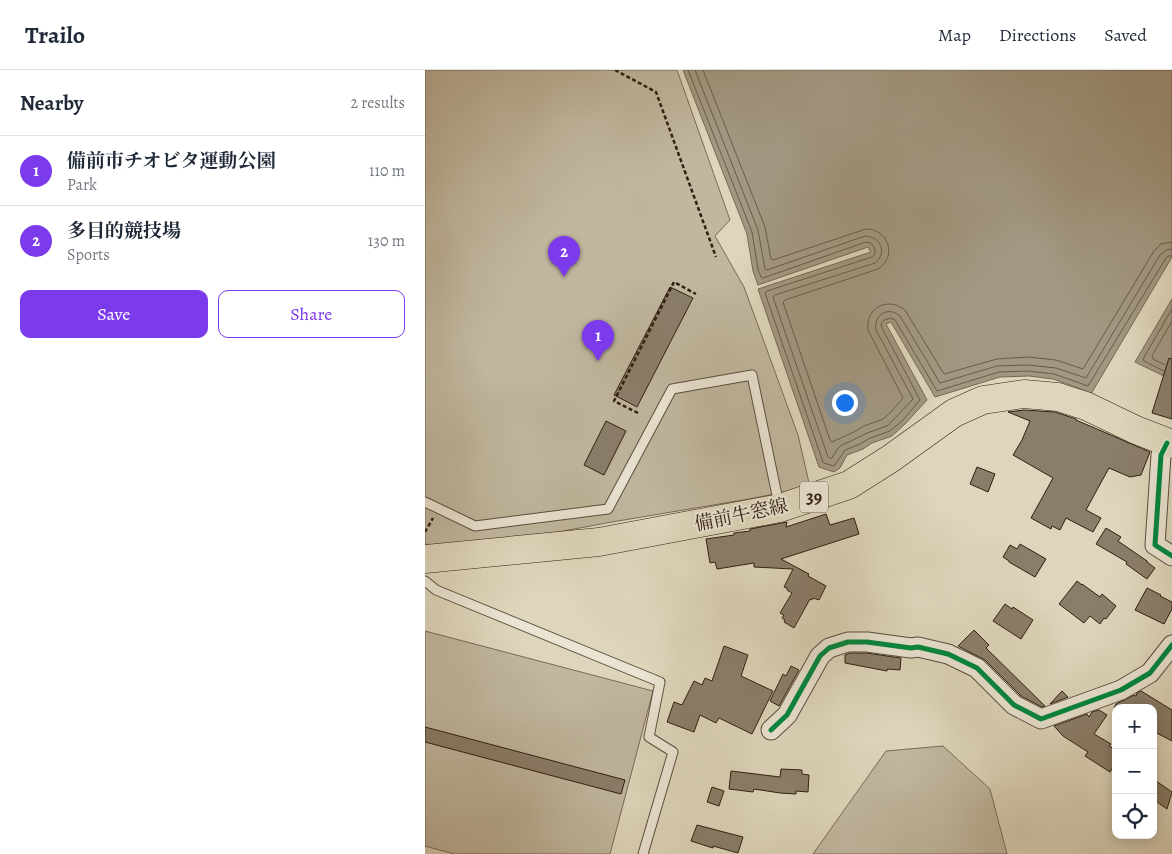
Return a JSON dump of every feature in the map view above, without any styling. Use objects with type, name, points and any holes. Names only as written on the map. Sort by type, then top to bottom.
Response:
[{"type":"main road","name":"備前牛窓線","points":[[425,559],[599,542],[780,508],[849,485],[954,414],[983,400],[1024,394],[1058,397],[1086,406],[1170,444]]},
{"type":"street","points":[[1170,444],[1161,455],[1155,545],[1172,556]]},
{"type":"street","points":[[771,730],[787,715],[820,656],[829,648],[848,642],[918,647],[948,654],[977,668],[1014,705],[1041,719],[1121,690],[1150,673],[1172,645]]},
{"type":"lane","points":[[425,502],[475,526],[608,508],[672,389],[752,375],[780,508]]},
{"type":"lane","points":[[425,581],[436,590],[659,682],[649,737],[673,752],[643,854]]},
{"type":"path","points":[[615,70],[657,92],[716,257]]},
{"type":"path","points":[[638,413],[615,401],[674,282],[696,294]]},
{"type":"path","points":[[425,532],[432,520]]},
{"type":"shaded area","points":[[425,70],[677,70],[730,220],[715,236],[744,287],[798,435],[810,487],[516,540],[443,546],[425,544]]},
{"type":"shaded area","points":[[425,631],[653,691],[610,854],[454,854],[425,846]]},
{"type":"shaded area","points":[[943,746],[990,789],[1007,854],[813,854],[886,751]]},
{"type":"water","points":[[683,70],[1172,70],[1172,257],[1091,394],[1053,379],[1029,376],[1000,377],[935,397],[891,322],[886,324],[927,400],[892,436],[847,455],[840,468],[834,472],[819,467],[758,289],[871,252],[868,247],[758,285],[753,271],[747,234]]},
{"type":"water","points":[[1172,299],[1172,380],[1135,362]]},
{"type":"building","points":[[670,287],[693,298],[637,407],[614,395]]},
{"type":"building","points":[[1169,358],[1172,359],[1172,419],[1152,413]]},
{"type":"building","points":[[1024,410],[1055,412],[1076,419],[1150,452],[1141,475],[1130,477],[1109,468],[1086,510],[1101,518],[1093,532],[1066,518],[1060,530],[1052,526],[1051,529],[1031,518],[1053,478],[1013,455],[1030,421],[1008,412]]},
{"type":"building","points":[[606,421],[626,431],[604,475],[584,465]]},
{"type":"building","points":[[977,467],[995,474],[988,492],[970,484]]},
{"type":"building","points":[[826,514],[830,525],[854,518],[859,534],[781,559],[809,574],[808,576],[826,586],[819,600],[810,599],[794,628],[784,622],[785,620],[782,618],[784,615],[780,613],[792,593],[784,587],[793,569],[754,567],[754,563],[717,569],[715,562],[710,563],[706,539],[734,535],[734,533],[750,531],[750,529],[787,522],[786,527]]},
{"type":"building","points":[[1106,528],[1121,537],[1118,541],[1155,568],[1147,579],[1126,564],[1127,562],[1096,544]]},
{"type":"building","points":[[1020,544],[1046,559],[1035,577],[1003,557],[1010,545],[1017,549]]},
{"type":"building","points":[[1077,581],[1100,597],[1102,594],[1116,606],[1100,624],[1090,616],[1084,623],[1059,604]]},
{"type":"building","points":[[1147,588],[1172,602],[1172,609],[1164,624],[1135,610]]},
{"type":"building","points":[[1005,604],[1033,620],[1021,639],[993,621]]},
{"type":"building","points":[[974,630],[989,645],[986,648],[1045,706],[1042,707],[1021,696],[985,660],[958,646]]},
{"type":"building","points":[[724,646],[748,655],[741,676],[773,691],[752,734],[719,718],[716,723],[700,715],[694,732],[667,722],[674,702],[682,705],[694,681],[702,685],[705,678],[712,681]]},
{"type":"building","points":[[850,653],[866,653],[901,658],[900,670],[887,669],[887,671],[845,663],[845,655]]},
{"type":"building","points":[[791,666],[799,670],[779,706],[770,701],[783,674],[786,676]]},
{"type":"building","points":[[1062,691],[1068,697],[1050,704]]},
{"type":"building","points":[[1141,691],[1172,710],[1172,741],[1157,733],[1157,704],[1116,704],[1134,695],[1136,696]]},
{"type":"building","points":[[1099,710],[1107,715],[1094,734],[1111,744],[1109,746],[1112,748],[1112,769],[1110,772],[1085,756],[1088,752],[1063,736],[1054,726],[1087,714],[1089,717],[1092,712]]},
{"type":"building","points":[[425,727],[625,780],[621,794],[425,742]]},
{"type":"building","points":[[781,769],[802,770],[802,774],[809,775],[808,792],[796,791],[796,794],[754,789],[753,792],[729,789],[731,771],[780,777]]},
{"type":"building","points":[[1157,782],[1172,792],[1167,809],[1157,802]]},
{"type":"building","points":[[712,787],[724,791],[719,806],[707,802]]},
{"type":"building","points":[[697,825],[743,837],[738,853],[691,841]]},
{"type":"cycle path","points":[[1167,443],[1161,455],[1155,545],[1172,556]]},
{"type":"cycle path","points":[[771,730],[787,715],[820,656],[829,648],[848,642],[918,647],[948,654],[977,668],[1014,705],[1041,719],[1121,690],[1150,673],[1172,645]]},
{"type":"place","name":"多目的競技場","points":[[564,277]]},
{"type":"place","name":"備前市チオビタ運動公園","points":[[598,361]]}]
